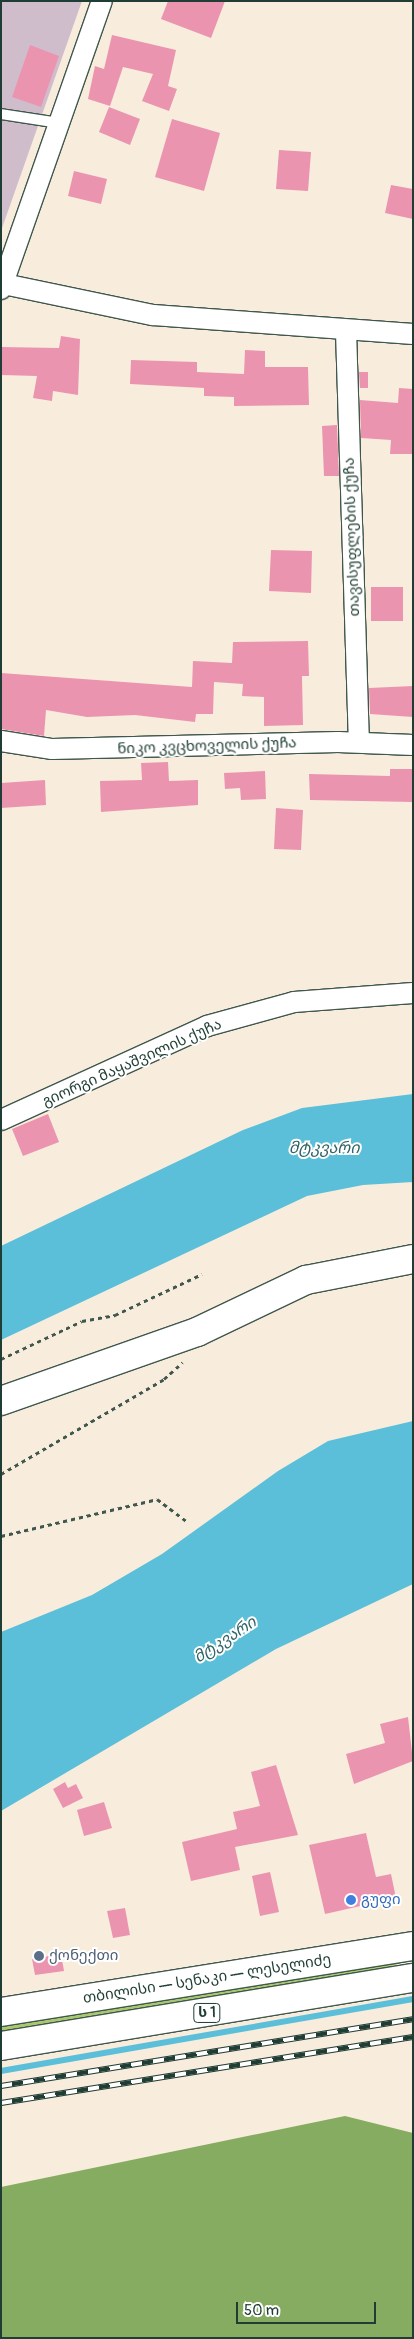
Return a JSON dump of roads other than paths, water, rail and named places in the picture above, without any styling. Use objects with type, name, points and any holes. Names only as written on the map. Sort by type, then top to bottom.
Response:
[{"type":"main road","points":[[1,1401],[197,1332],[306,1280],[413,1259]]},
{"type":"main road","name":"თბილისი — სენაკი — ლესელიძე","points":[[1,2012],[407,1946]]},
{"type":"main road","name":"ს 1","points":[[1,2046],[413,1978]]},
{"type":"street","points":[[102,1],[2,285],[152,315],[346,331],[413,334]]},
{"type":"street","name":"თავისუფლების ქუჩა","points":[[346,331],[359,742]]},
{"type":"street","name":"ნიკო კვცხოველის ქუჩა","points":[[1,742],[52,749],[359,742],[413,745]]},
{"type":"street","name":"გიორგი მაყაშვილის ქუჩა","points":[[1,1120],[208,1026],[294,1002],[413,993]]},
{"type":"lane","points":[[1,114],[60,124]]},
{"type":"water","name":"მტკვარი","points":[[413,1094],[413,1182],[363,1185],[307,1196],[1,1340],[1,1246],[243,1130],[302,1108]]},
{"type":"water","points":[[413,1421],[413,1584],[276,1649],[1,1811],[1,1632],[92,1595],[162,1554],[278,1471],[328,1441]]},
{"type":"waterway","points":[[1,2071],[413,1999]]},
{"type":"railway","points":[[1,2086],[413,2019]]},
{"type":"railway","points":[[1,2103],[413,2037]]},
{"type":"place","name":"გუფი","points":[[351,1900]]},
{"type":"place","name":"ქონექთი","points":[[39,1956]]}]
